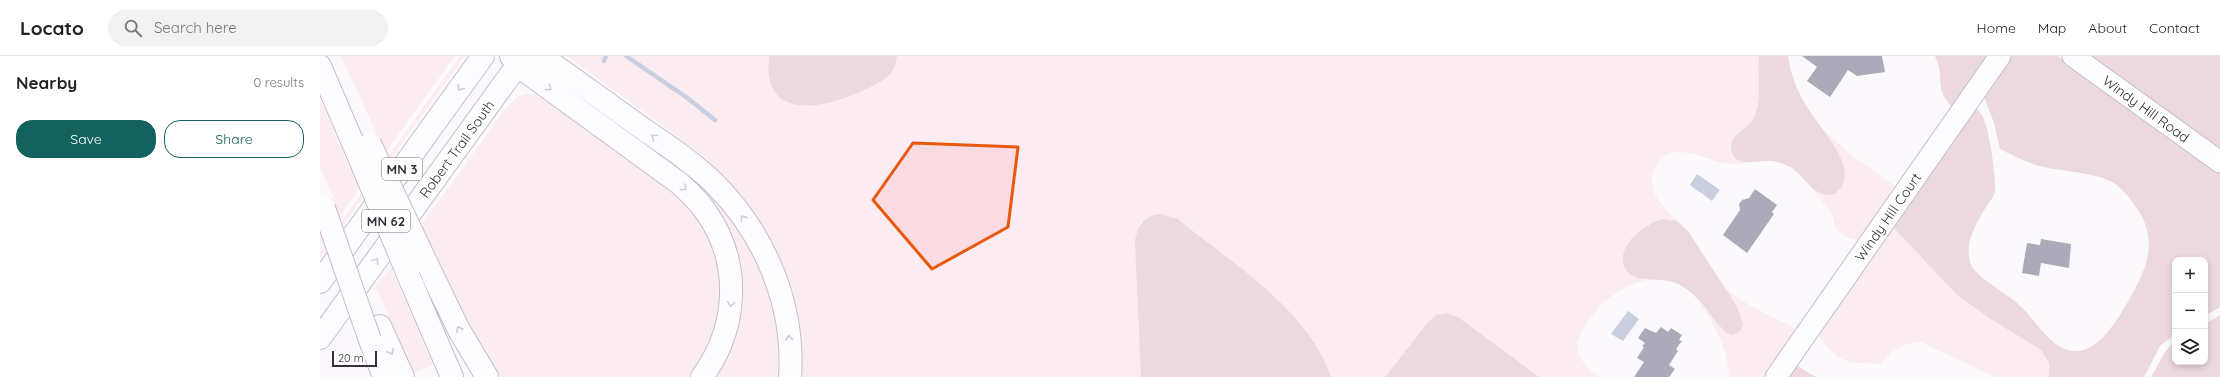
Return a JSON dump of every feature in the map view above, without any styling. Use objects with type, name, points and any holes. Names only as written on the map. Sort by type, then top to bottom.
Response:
[{"type":"main road","points":[[328,56],[365,151],[427,264],[459,330],[487,377]]},
{"type":"main road","name":"MN 3","points":[[320,282],[483,56]]},
{"type":"main road","points":[[542,56],[696,168],[732,203],[760,244],[776,280],[783,302],[788,334],[790,377]]},
{"type":"main road","points":[[517,59],[665,171],[693,196],[712,221],[724,244],[729,264],[732,296],[722,340],[702,377]]},
{"type":"main road","name":"Robert Trail South","points":[[320,338],[517,59]]},
{"type":"main road","name":"MN 62","points":[[320,66],[365,151],[412,284],[452,377]]},
{"type":"main road","points":[[322,204],[375,333],[403,377]]},
{"type":"main road","points":[[375,333],[384,377]]},
{"type":"street","name":"Windy Hill Court","points":[[1776,377],[2000,56]]},
{"type":"street","name":"Windy Hill Road","points":[[2072,56],[2220,162]]},
{"type":"highlighted area","points":[[913,143],[1018,147],[1008,227],[932,269],[873,200]]},
{"type":"shaded area","points":[[341,56],[455,56],[320,244],[320,213],[333,196],[320,169],[320,98],[350,169],[377,134]]},
{"type":"shaded area","points":[[460,56],[465,56],[320,257],[320,251]]},
{"type":"shaded area","points":[[567,56],[769,56],[769,76],[774,91],[784,100],[797,104],[812,105],[828,103],[845,98],[880,81],[888,76],[892,71],[897,56],[1759,56],[1759,89],[1758,102],[1754,118],[1746,129],[1733,138],[1730,147],[1736,158],[1740,161],[1749,163],[1728,164],[1697,155],[1676,152],[1667,155],[1659,161],[1653,173],[1653,188],[1664,208],[1681,224],[1672,220],[1653,222],[1645,226],[1637,233],[1626,249],[1623,258],[1636,278],[1646,280],[1626,287],[1602,304],[1590,319],[1578,339],[1577,348],[1581,359],[1599,377],[1539,377],[1451,314],[1432,318],[1385,377],[1331,377],[1314,343],[1291,315],[1264,289],[1178,219],[1141,222],[1136,235],[1141,377],[799,377],[736,191],[705,157]]},
{"type":"shaded area","points":[[769,56],[897,56],[895,65],[888,76],[880,82],[860,92],[828,103],[797,105],[784,100],[774,91],[769,77]]},
{"type":"shaded area","points":[[1759,56],[1788,56],[1795,83],[1800,95],[1837,150],[1842,162],[1845,174],[1842,185],[1834,194],[1827,195],[1816,190],[1797,172],[1784,164],[1772,161],[1746,162],[1736,159],[1733,155],[1731,144],[1733,140],[1750,123],[1756,112],[1759,96]]},
{"type":"shaded area","points":[[1935,56],[1991,56],[1955,110],[1948,103],[1941,90],[1940,71]]},
{"type":"shaded area","points":[[2008,56],[2058,56],[2220,173],[2220,307],[2208,314],[2208,257],[2172,257],[2172,336],[2160,346],[2144,377],[2049,377],[2049,363],[2041,350],[1989,318],[1956,294],[1891,225],[1973,108],[1977,109],[1983,116],[1989,136],[1993,162],[1995,193],[1975,226],[1972,234],[1969,249],[1971,265],[1978,274],[2017,303],[2052,341],[2065,349],[2077,351],[2088,348],[2098,342],[2115,322],[2136,288],[2146,264],[2149,240],[2141,216],[2126,194],[2110,181],[2086,174],[2038,166],[2000,149],[1994,123],[1983,94]]},
{"type":"shaded area","points":[[2087,56],[2220,56],[2220,152]]},
{"type":"shaded area","points":[[526,94],[536,94],[548,99],[677,195],[701,221],[717,254],[722,283],[718,320],[704,357],[689,377],[500,377],[475,340],[420,227],[506,108],[517,97]]},
{"type":"shaded area","points":[[1824,130],[1850,154],[1899,189],[1863,241],[1850,239],[1836,230],[1832,213],[1809,185],[1822,194],[1831,194],[1839,188],[1843,181],[1844,172],[1842,163],[1834,145]]},
{"type":"shaded area","points":[[683,168],[731,214],[769,282],[779,328],[781,377],[712,377],[740,296],[680,172]]},
{"type":"shaded area","points":[[1160,214],[1178,219],[1250,275],[1290,312],[1307,332],[1321,354],[1331,377],[1141,377],[1135,242],[1137,232],[1142,223],[1149,217]]},
{"type":"shaded area","points":[[1663,219],[1677,221],[1688,231],[1736,305],[1743,323],[1741,330],[1733,335],[1727,333],[1700,301],[1680,285],[1666,280],[1638,278],[1626,270],[1623,262],[1624,253],[1632,238],[1655,221]]},
{"type":"shaded area","points":[[1891,225],[1956,294],[1989,318],[2041,350],[2049,363],[2049,377],[1995,377],[1921,342],[1902,346],[1888,356],[1879,365],[1850,362],[1833,353],[1816,331]]},
{"type":"shaded area","points":[[391,267],[433,365],[414,373],[375,286]]},
{"type":"shaded area","points":[[1717,276],[1725,286],[1744,302],[1799,331],[1768,377],[1729,377],[1728,366],[1722,343],[1705,311],[1691,293],[1729,335],[1735,335],[1736,305]]},
{"type":"shaded area","points":[[1446,313],[1458,317],[1539,377],[1385,377],[1429,321],[1436,315]]},
{"type":"shaded area","points":[[2220,315],[2220,377],[2151,377],[2166,350],[2172,345],[2172,365],[2208,365],[2208,322]]},
{"type":"shaded area","points":[[1794,364],[1816,377],[1785,377]]},
{"type":"water","points":[[1697,174],[1720,190],[1712,201],[1690,185]]},
{"type":"water","points":[[1628,311],[1639,319],[1623,341],[1611,334]]},
{"type":"building","points":[[1802,56],[1882,56],[1885,72],[1857,76],[1848,70],[1830,97],[1807,81],[1817,67]]},
{"type":"building","points":[[1755,189],[1777,205],[1772,212],[1774,214],[1747,253],[1723,235],[1740,210],[1739,204],[1742,200],[1749,198]]},
{"type":"building","points":[[2041,239],[2071,244],[2069,268],[2041,263],[2039,276],[2022,273],[2027,243],[2040,245]]},
{"type":"building","points":[[1661,327],[1668,332],[1671,328],[1682,335],[1679,340],[1682,341],[1676,349],[1678,351],[1669,365],[1675,369],[1669,377],[1634,377],[1644,362],[1637,358],[1644,347],[1642,346],[1645,343],[1638,338],[1645,328],[1656,333]]},
{"type":"waterway","points":[[604,61],[606,56]]},
{"type":"waterway","points":[[626,56],[686,97],[715,120]]}]
